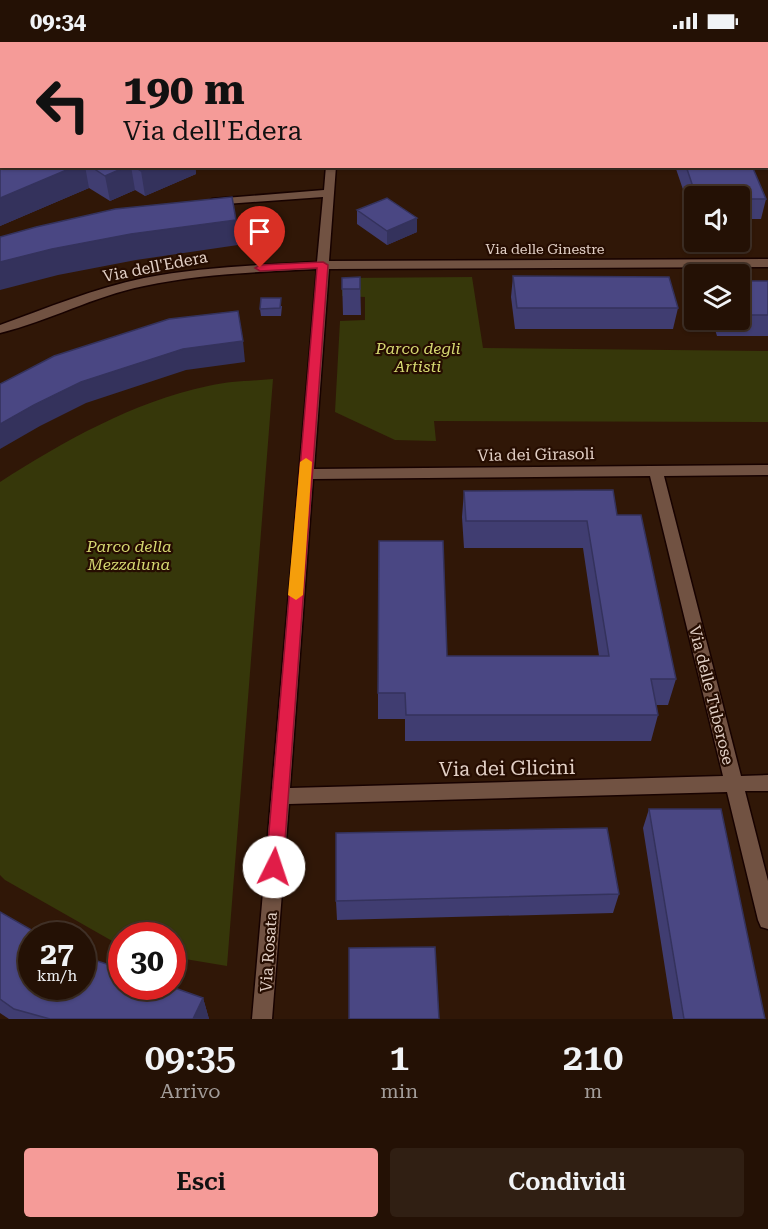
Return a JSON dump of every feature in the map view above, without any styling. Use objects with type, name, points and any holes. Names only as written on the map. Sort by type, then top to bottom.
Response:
[{"type":"street","name":"Via Rosata","points":[[262,1019],[331,168]]},
{"type":"street","points":[[203,203],[329,193]]},
{"type":"street","name":"Via delle Ginestre","points":[[323,265],[768,263]]},
{"type":"street","name":"Via dell'Edera","points":[[0,329],[73,302],[144,282],[217,271],[323,265]]},
{"type":"street","name":"Via dei Girasoli","points":[[305,474],[768,470]]},
{"type":"street","name":"Via delle Tuberose","points":[[656,471],[768,920]]},
{"type":"street","name":"Via dei Glicini","points":[[280,796],[768,783]]},
{"type":"green space","name":"Parco degli Artisti","points":[[472,277],[483,348],[768,351],[768,422],[434,421],[436,441],[395,440],[335,412],[340,321],[365,320],[365,297],[342,296],[342,278]]},
{"type":"green space","name":"Parco della Mezzaluna","points":[[273,379],[227,966],[186,959],[186,922],[108,922],[108,939],[96,932],[96,922],[79,922],[0,875],[0,482],[74,438],[126,413],[180,393],[232,382]]},
{"type":"building","points":[[0,168],[71,168],[0,198]]},
{"type":"building","points":[[93,168],[123,168],[105,176]]},
{"type":"building","points":[[687,168],[753,168],[766,199],[750,199],[750,186],[693,186]]},
{"type":"building","points":[[232,197],[236,220],[131,234],[52,249],[0,262],[0,237],[115,209]]},
{"type":"building","points":[[387,198],[417,218],[387,231],[357,210]]},
{"type":"building","points":[[513,276],[669,277],[678,308],[517,308]]},
{"type":"building","points":[[360,277],[360,289],[342,289],[342,278]]},
{"type":"building","points":[[750,281],[768,281],[768,315],[750,315]]},
{"type":"building","points":[[261,298],[281,298],[280,308],[260,309]]},
{"type":"building","points":[[238,311],[243,341],[183,349],[81,382],[0,424],[0,384],[54,356],[169,319]]},
{"type":"building","points":[[613,490],[617,515],[641,515],[676,679],[651,679],[658,715],[406,715],[405,693],[378,693],[379,541],[443,541],[447,656],[609,656],[587,521],[466,521],[464,491]]},
{"type":"building","points":[[649,809],[721,809],[765,1019],[684,1019]]},
{"type":"building","points":[[607,828],[619,894],[336,901],[336,833]]},
{"type":"building","points":[[0,912],[18,922],[18,1000],[96,1000],[96,961],[108,964],[108,1000],[186,1000],[186,992],[203,998],[193,1019],[50,1019],[14,1009],[0,999]]},
{"type":"building","points":[[435,947],[439,1019],[349,1019],[349,948]]},
{"type":"slow traffic","points":[[296,595],[306,462]]},
{"type":"route","points":[[260,268],[323,265],[274,867]]}]
